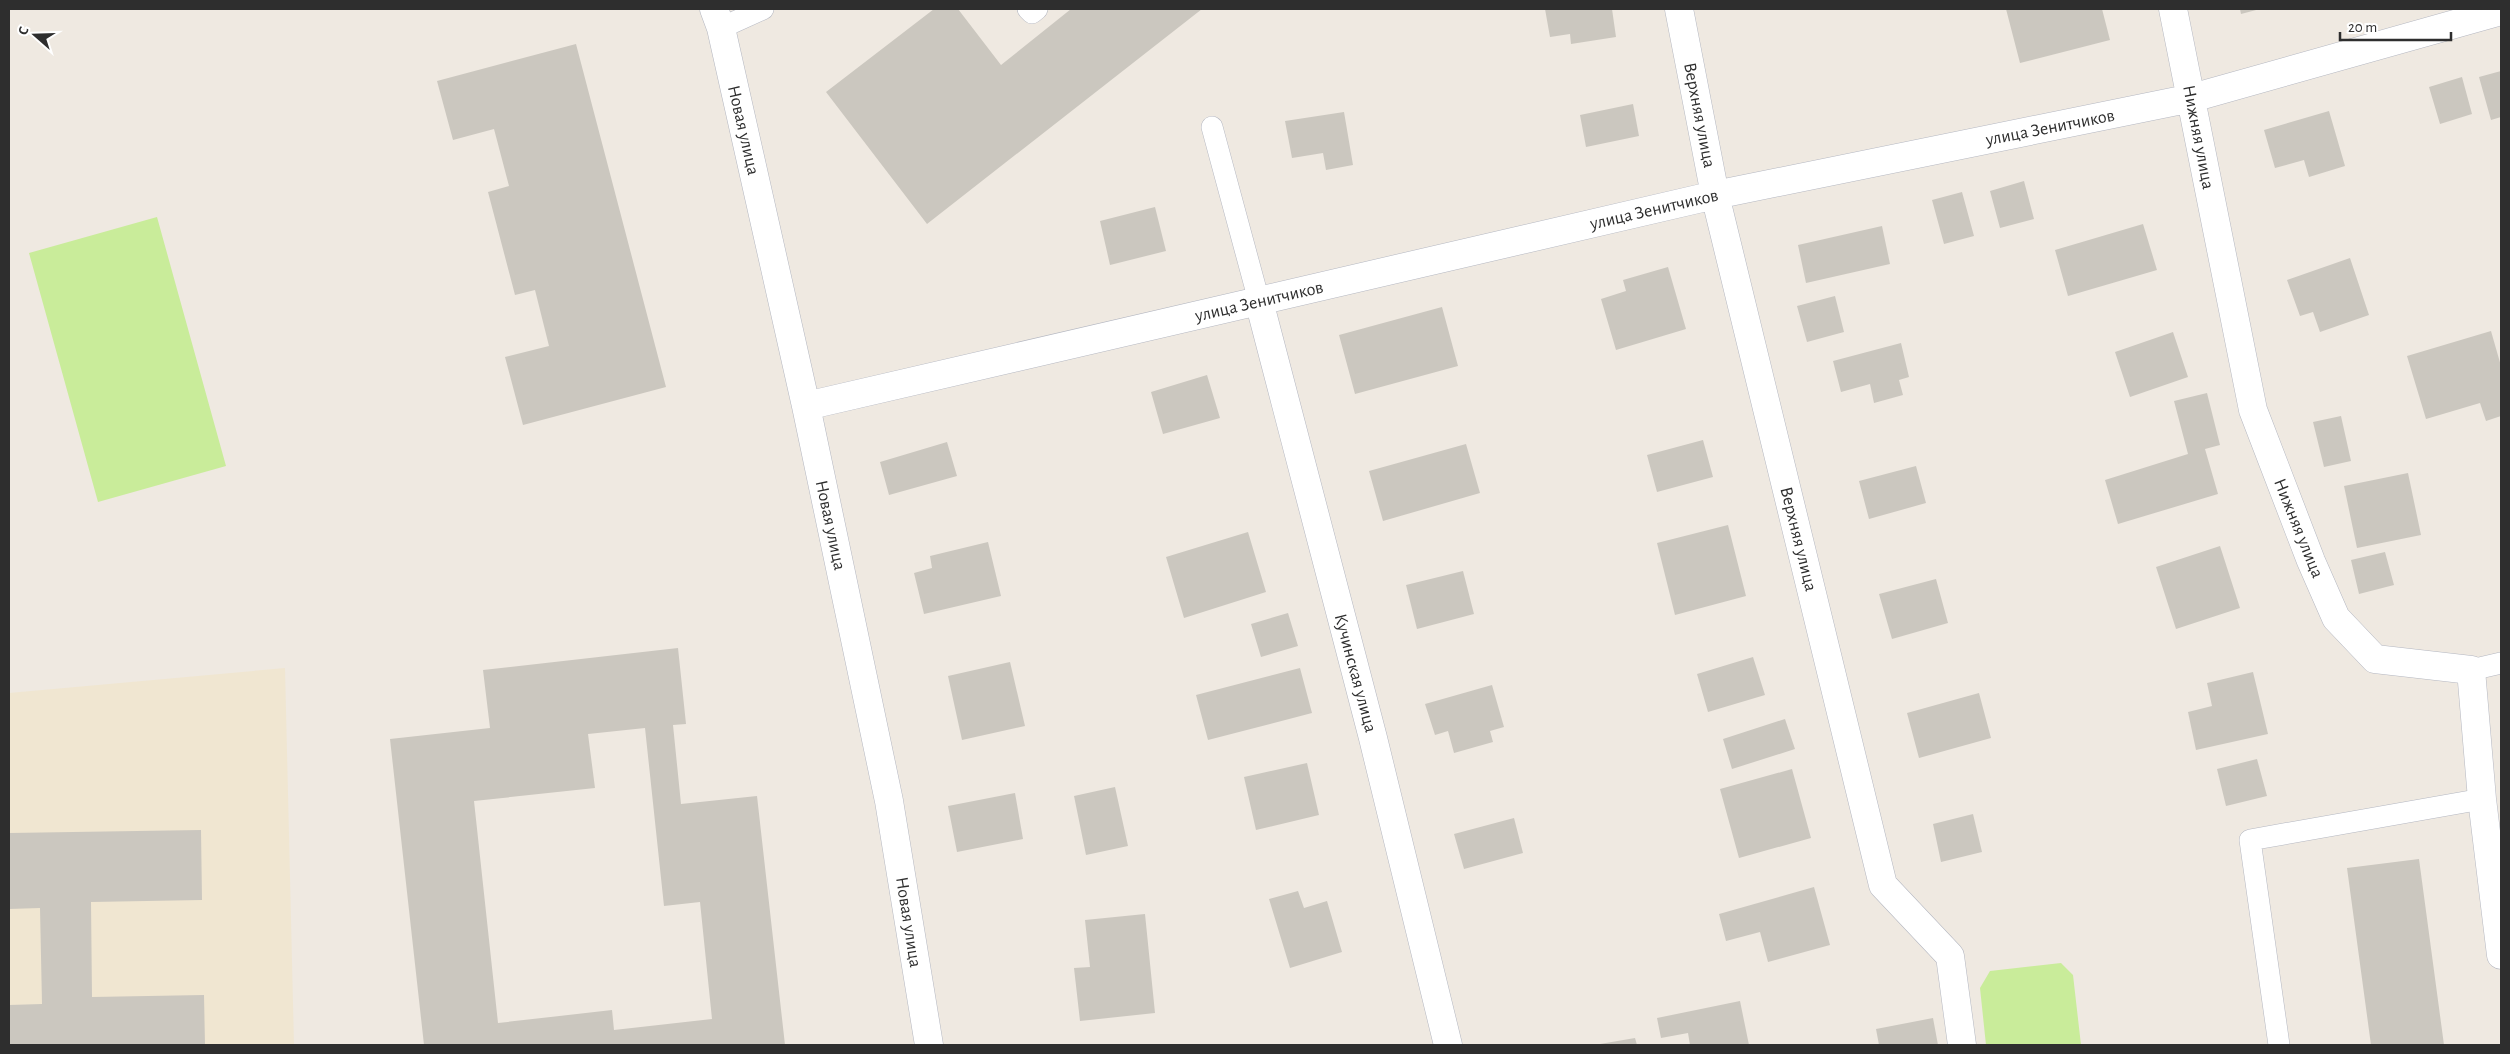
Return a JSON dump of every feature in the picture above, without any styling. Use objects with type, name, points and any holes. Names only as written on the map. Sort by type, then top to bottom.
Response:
[{"type":"street","name":"Верхняя улица","points":[[1679,9],[1715,194],[1884,885],[1950,956],[1962,1045]]},
{"type":"street","name":"Нижняя улица","points":[[2173,9],[2253,410],[2311,561],[2336,618],[2375,659],[2471,670]]},
{"type":"street","name":"улица Зенитчиков","points":[[806,406],[1715,194],[2192,98],[2501,11]]},
{"type":"street","name":"Новая улица","points":[[718,18],[806,406],[889,801],[929,1045]]},
{"type":"street","name":"Кучинская улица","points":[[1259,301],[1373,738],[1448,1045]]},
{"type":"street","points":[[2471,670],[2482,799],[2501,955]]},
{"type":"lane","points":[[718,18],[763,9]]},
{"type":"lane","points":[[1028,9],[1032,13],[1037,9]]},
{"type":"lane","points":[[1212,127],[1259,301]]},
{"type":"lane","points":[[2471,670],[2501,663]]},
{"type":"lane","points":[[2279,1045],[2250,840],[2482,799]]},
{"type":"shaded area","points":[[285,668],[294,1045],[9,1045],[9,693]]},
{"type":"green space","points":[[157,217],[226,466],[98,502],[29,253]]},
{"type":"green space","points":[[2061,963],[2073,975],[2081,1045],[1986,1045],[1980,988],[1990,971]]},
{"type":"building","points":[[934,9],[958,9],[1001,65],[1071,9],[1202,9],[927,224],[826,92]]},
{"type":"building","points":[[1545,9],[1612,9],[1616,37],[1571,44],[1570,34],[1550,37]]},
{"type":"building","points":[[2006,9],[2102,9],[2110,40],[2020,63]]},
{"type":"building","points":[[2240,9],[2260,9],[2241,14]]},
{"type":"building","points":[[576,44],[666,387],[523,425],[505,357],[549,346],[535,290],[515,295],[488,192],[509,186],[494,129],[453,140],[437,81]]},
{"type":"building","points":[[2501,71],[2501,117],[2491,120],[2479,77]]},
{"type":"building","points":[[2462,77],[2472,114],[2440,124],[2429,87]]},
{"type":"building","points":[[1633,104],[1639,136],[1586,147],[1580,115]]},
{"type":"building","points":[[2329,111],[2345,166],[2309,177],[2304,160],[2275,168],[2264,130]]},
{"type":"building","points":[[1344,112],[1353,165],[1326,170],[1323,153],[1292,158],[1285,121]]},
{"type":"building","points":[[2024,181],[2034,219],[2000,228],[1990,191]]},
{"type":"building","points":[[1962,192],[1974,236],[1944,244],[1932,200]]},
{"type":"building","points":[[1155,207],[1166,251],[1110,265],[1100,221]]},
{"type":"building","points":[[2143,224],[2157,270],[2068,296],[2055,250]]},
{"type":"building","points":[[1882,226],[1890,264],[1806,283],[1798,245]]},
{"type":"building","points":[[2350,258],[2369,315],[2320,332],[2313,312],[2300,316],[2287,280]]},
{"type":"building","points":[[1668,267],[1686,329],[1616,350],[1601,299],[1626,291],[1623,280]]},
{"type":"building","points":[[1835,296],[1844,332],[1807,342],[1797,306]]},
{"type":"building","points":[[1442,307],[1458,366],[1355,394],[1339,335]]},
{"type":"building","points":[[2491,331],[2501,366],[2501,416],[2486,421],[2480,403],[2426,419],[2407,356]]},
{"type":"building","points":[[2173,332],[2188,377],[2130,397],[2115,352]]},
{"type":"building","points":[[1901,343],[1909,377],[1899,380],[1903,395],[1874,403],[1870,384],[1841,392],[1833,361]]},
{"type":"building","points":[[1207,375],[1220,418],[1163,434],[1151,392]]},
{"type":"building","points":[[2207,393],[2220,445],[2205,449],[2218,494],[2118,524],[2105,480],[2188,454],[2174,401]]},
{"type":"building","points":[[2341,416],[2351,461],[2324,467],[2313,422]]},
{"type":"building","points":[[1703,440],[1713,477],[1657,492],[1647,455]]},
{"type":"building","points":[[947,442],[957,476],[889,495],[880,462]]},
{"type":"building","points":[[1466,444],[1480,493],[1383,521],[1369,471]]},
{"type":"building","points":[[1916,466],[1926,503],[1869,519],[1859,481]]},
{"type":"building","points":[[2408,473],[2421,535],[2357,548],[2344,486]]},
{"type":"building","points":[[1728,525],[1746,596],[1675,615],[1657,543]]},
{"type":"building","points":[[1248,532],[1266,592],[1184,618],[1166,557]]},
{"type":"building","points":[[988,542],[1001,596],[924,614],[914,573],[932,568],[930,556]]},
{"type":"building","points":[[2220,546],[2240,608],[2176,629],[2156,567]]},
{"type":"building","points":[[2385,552],[2394,585],[2359,594],[2351,560]]},
{"type":"building","points":[[1463,571],[1474,614],[1417,629],[1406,585]]},
{"type":"building","points":[[1936,579],[1948,623],[1892,639],[1879,594]]},
{"type":"building","points":[[1288,613],[1298,646],[1261,657],[1251,624]]},
{"type":"building","points":[[678,648],[686,724],[673,725],[681,804],[757,796],[785,1045],[424,1045],[390,739],[490,728],[483,670]],"holes":[[[645,728],[664,906],[700,902],[712,1019],[614,1030],[612,1010],[498,1023],[474,801],[595,788],[588,734]]]},
{"type":"building","points":[[1753,657],[1765,695],[1708,712],[1697,674]]},
{"type":"building","points":[[1010,662],[1025,726],[962,740],[948,676]]},
{"type":"building","points":[[1300,668],[1312,713],[1208,740],[1196,695]]},
{"type":"building","points":[[2253,672],[2268,734],[2196,750],[2188,712],[2212,706],[2207,683]]},
{"type":"building","points":[[1492,685],[1504,727],[1490,731],[1493,742],[1454,753],[1448,731],[1435,735],[1425,704]]},
{"type":"building","points":[[1979,693],[1991,738],[1919,758],[1907,713]]},
{"type":"building","points":[[1785,719],[1795,749],[1732,769],[1723,739]]},
{"type":"building","points":[[2257,759],[2267,796],[2226,806],[2217,769]]},
{"type":"building","points":[[1307,763],[1319,815],[1256,830],[1244,777]]},
{"type":"building","points":[[1792,769],[1811,838],[1739,858],[1720,789]]},
{"type":"building","points":[[1115,787],[1128,846],[1086,855],[1074,796]]},
{"type":"building","points":[[1015,793],[1023,839],[957,852],[948,806]]},
{"type":"building","points":[[1973,814],[1982,852],[1941,862],[1933,824]]},
{"type":"building","points":[[1514,818],[1523,853],[1464,869],[1454,834]]},
{"type":"building","points":[[201,830],[202,900],[91,902],[92,997],[204,995],[205,1045],[9,1045],[9,1005],[42,1004],[40,908],[9,909],[9,833]]},
{"type":"building","points":[[2419,859],[2444,1045],[2371,1045],[2347,868]]},
{"type":"building","points":[[1814,887],[1830,945],[1768,962],[1760,932],[1726,941],[1719,914]]},
{"type":"building","points":[[1298,891],[1304,908],[1327,901],[1342,952],[1290,968],[1269,899]]},
{"type":"building","points":[[1145,914],[1155,1013],[1080,1021],[1074,968],[1090,967],[1085,920]]},
{"type":"building","points":[[1740,1001],[1749,1045],[1690,1045],[1688,1033],[1661,1038],[1657,1018]]},
{"type":"building","points":[[1933,1018],[1938,1045],[1879,1045],[1876,1029]]},
{"type":"building","points":[[1635,1038],[1637,1045],[1600,1045],[1600,1044]]}]
